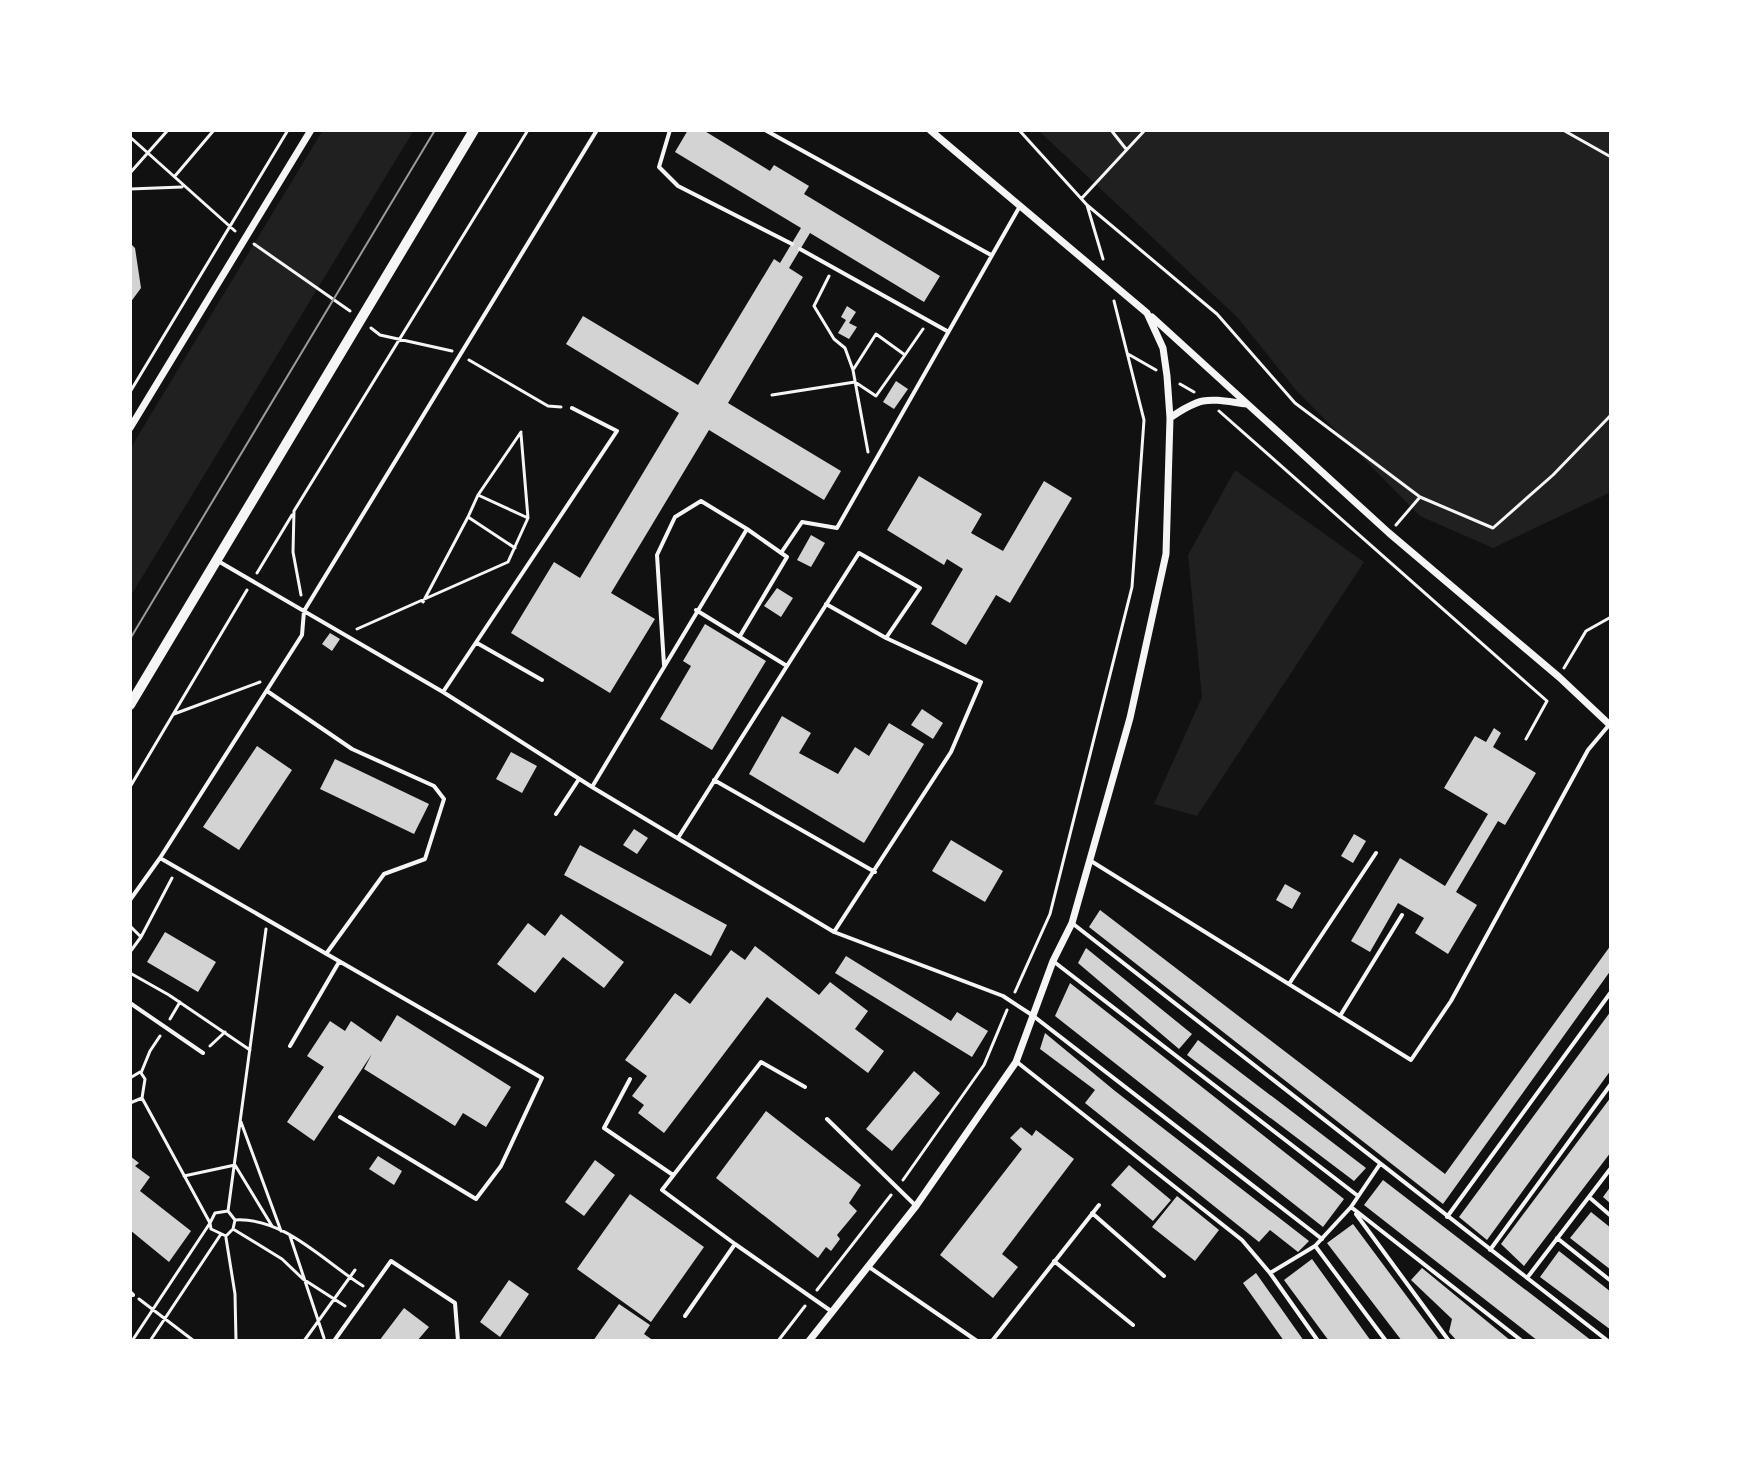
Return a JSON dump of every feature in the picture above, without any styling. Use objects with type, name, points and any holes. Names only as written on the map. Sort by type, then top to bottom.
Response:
[{"type":"main road","points":[[130,705],[474,130]]},
{"type":"street","points":[[130,428],[311,130]]},
{"type":"street","points":[[930,130],[1147,313],[1389,533],[1559,677],[1610,725]]},
{"type":"street","points":[[809,1341],[916,1206],[1016,1062],[1053,961],[1072,923],[1130,718],[1166,554],[1170,418],[1167,376],[1163,348],[1147,313]]},
{"type":"street","points":[[1170,418],[1192,402],[1205,399],[1249,405]]},
{"type":"lane","points":[[130,900],[302,635],[304,611],[597,130]]},
{"type":"lane","points":[[670,130],[659,167],[678,186],[792,244]]},
{"type":"lane","points":[[765,130],[991,255]]},
{"type":"lane","points":[[781,553],[802,522],[837,528],[1020,206]]},
{"type":"lane","points":[[800,249],[947,331]]},
{"type":"lane","points":[[443,692],[617,431],[572,408]]},
{"type":"lane","points":[[664,665],[657,555],[675,517],[701,501],[787,557],[740,636]]},
{"type":"lane","points":[[592,787],[747,529]]},
{"type":"lane","points":[[677,838],[859,553],[920,588],[886,638]]},
{"type":"lane","points":[[216,560],[443,692],[592,787],[834,932],[1003,996],[1032,1015],[1322,1239]]},
{"type":"lane","points":[[826,604],[886,638],[981,682],[951,752],[834,932]]},
{"type":"lane","points":[[696,610],[787,666]]},
{"type":"lane","points":[[477,643],[542,680]]},
{"type":"lane","points":[[267,691],[352,749],[434,786],[444,799],[425,859],[384,874],[326,954]]},
{"type":"lane","points":[[1089,859],[1411,1060],[1451,1001],[1588,750],[1610,725]]},
{"type":"lane","points":[[556,814],[579,779]]},
{"type":"lane","points":[[714,780],[875,872]]},
{"type":"lane","points":[[1289,984],[1376,853]]},
{"type":"lane","points":[[160,858],[542,1078],[501,1166],[476,1199],[340,1117]]},
{"type":"lane","points":[[1340,1016],[1402,915]]},
{"type":"lane","points":[[1072,923],[1608,1341]]},
{"type":"lane","points":[[1053,961],[1358,1196]]},
{"type":"lane","points":[[290,1046],[339,962]]},
{"type":"lane","points":[[1447,1217],[1611,992]]},
{"type":"lane","points":[[130,1003],[203,1053]]},
{"type":"lane","points":[[805,1087],[761,1062],[662,1190],[833,1312]]},
{"type":"lane","points":[[1016,1062],[1242,1240],[1270,1273],[1318,1341]]},
{"type":"lane","points":[[630,1079],[604,1128],[673,1175]]},
{"type":"lane","points":[[1490,1250],[1611,1084]]},
{"type":"lane","points":[[827,1119],[916,1206]]},
{"type":"lane","points":[[1270,1273],[1315,1246],[1351,1207],[1380,1164]]},
{"type":"lane","points":[[1527,1278],[1611,1168]]},
{"type":"lane","points":[[1589,1197],[1611,1216]]},
{"type":"lane","points":[[992,1341],[1099,1205]]},
{"type":"lane","points":[[1351,1207],[1449,1341]]},
{"type":"lane","points":[[1351,1207],[1522,1341]]},
{"type":"lane","points":[[1092,1213],[1164,1276]]},
{"type":"lane","points":[[1557,1238],[1611,1281]]},
{"type":"lane","points":[[685,1316],[735,1244]]},
{"type":"lane","points":[[1315,1246],[1386,1341]]},
{"type":"lane","points":[[334,1341],[391,1261],[455,1303],[458,1341]]},
{"type":"lane","points":[[1054,1261],[1133,1325]]},
{"type":"lane","points":[[869,1267],[977,1341]]},
{"type":"path","points":[[130,173],[168,130]]},
{"type":"path","points":[[174,177],[214,130]]},
{"type":"path","points":[[130,392],[288,130]]},
{"type":"path","points":[[130,787],[294,511],[528,130]]},
{"type":"path","points":[[1019,130],[1087,205],[1217,314],[1295,403],[1420,497],[1493,528],[1553,475],[1611,415]]},
{"type":"path","points":[[1111,130],[1127,150]]},
{"type":"path","points":[[1082,198],[1145,130]]},
{"type":"path","points":[[1563,130],[1611,157]]},
{"type":"path","points":[[130,137],[229,227],[380,335],[461,354],[486,372],[548,406],[572,408]]},
{"type":"path","points":[[130,189],[185,187]]},
{"type":"path","points":[[778,1341],[897,1188],[984,1065],[1050,914],[1132,587],[1144,420],[1110,281],[1087,205]]},
{"type":"path","points":[[832,269],[814,306],[834,339],[845,348],[853,370],[871,468]]},
{"type":"path","points":[[772,395],[855,382],[876,396],[928,321]]},
{"type":"path","points":[[853,370],[876,334],[905,355]]},
{"type":"path","points":[[1127,353],[1205,399],[1547,701],[1526,739]]},
{"type":"path","points":[[343,635],[423,602],[508,562],[528,518],[521,432],[478,495],[423,602]]},
{"type":"path","points":[[478,495],[528,518]]},
{"type":"path","points":[[1389,533],[1420,497]]},
{"type":"path","points":[[294,511],[293,552],[304,611]]},
{"type":"path","points":[[468,517],[515,548]]},
{"type":"path","points":[[1559,677],[1586,631],[1611,617]]},
{"type":"path","points":[[174,714],[276,676]]},
{"type":"path","points":[[130,952],[177,868]]},
{"type":"path","points":[[235,1220],[228,1211],[267,918]]},
{"type":"path","points":[[130,926],[141,937]]},
{"type":"path","points":[[130,973],[180,1002],[250,1050]]},
{"type":"path","points":[[130,1078],[142,1070],[180,1002]]},
{"type":"path","points":[[203,1053],[225,1032]]},
{"type":"path","points":[[142,1070],[145,1079],[142,1098],[211,1229],[223,1235]]},
{"type":"path","points":[[130,1103],[142,1098]]},
{"type":"path","points":[[240,1121],[281,1231]]},
{"type":"path","points":[[184,1176],[235,1165]]},
{"type":"path","points":[[235,1165],[272,1227]]},
{"type":"path","points":[[132,1341],[215,1213],[228,1211]]},
{"type":"path","points":[[235,1220],[251,1219],[281,1231],[371,1290]]},
{"type":"path","points":[[150,1341],[223,1235],[233,1229],[235,1220]]},
{"type":"path","points":[[233,1229],[282,1259],[303,1279],[355,1312]]},
{"type":"path","points":[[223,1235],[235,1294],[236,1341]]},
{"type":"path","points":[[290,1236],[325,1341]]},
{"type":"path","points":[[304,1341],[355,1270]]},
{"type":"path","points":[[131,1294],[154,1308],[194,1341]]},
{"type":"shaded area","points":[[323,130],[414,130],[130,597],[130,449]]},
{"type":"shaded area","points":[[1038,130],[1611,130],[1611,492],[1493,548],[1420,516],[1295,389],[1238,318]]},
{"type":"shaded area","points":[[1235,470],[1364,562],[1197,816],[1154,804],[1202,697],[1188,555]]},
{"type":"building","points":[[688,130],[703,130],[770,171],[774,165],[809,186],[804,194],[940,276],[924,302],[810,233],[789,268],[803,277],[728,403],[841,471],[824,500],[709,430],[611,593],[655,619],[610,693],[511,633],[554,562],[580,578],[679,413],[566,344],[583,316],[698,385],[774,259],[780,263],[801,228],[675,152]]},
{"type":"building","points":[[130,243],[135,248],[141,288],[130,303]]},
{"type":"building","points":[[847,306],[856,312],[849,323],[857,327],[849,339],[838,333],[846,320],[841,317]]},
{"type":"building","points":[[896,381],[908,389],[894,409],[883,402]]},
{"type":"building","points":[[919,476],[982,514],[971,533],[1003,551],[1044,481],[1072,498],[1010,603],[996,595],[966,645],[931,624],[963,569],[947,559],[944,565],[887,530]]},
{"type":"building","points":[[811,535],[825,543],[811,567],[797,560]]},
{"type":"building","points":[[777,588],[793,598],[781,617],[764,606]]},
{"type":"building","points":[[705,624],[766,661],[712,750],[660,719],[691,666],[683,661]]},
{"type":"building","points":[[330,633],[340,639],[332,651],[322,644]]},
{"type":"building","points":[[922,709],[943,723],[933,739],[911,725]]},
{"type":"building","points":[[782,716],[811,733],[799,753],[838,774],[855,747],[869,756],[889,723],[924,744],[864,843],[749,774]]},
{"type":"building","points":[[1494,728],[1501,733],[1493,747],[1536,773],[1505,825],[1498,821],[1456,892],[1477,905],[1448,954],[1415,933],[1424,918],[1398,903],[1370,952],[1351,941],[1400,858],[1445,886],[1488,814],[1444,788],[1475,736],[1486,742]]},
{"type":"building","points":[[257,746],[292,770],[239,850],[203,827]]},
{"type":"building","points":[[511,752],[537,766],[522,793],[496,779]]},
{"type":"building","points":[[335,759],[429,804],[414,834],[320,789]]},
{"type":"building","points":[[634,829],[648,838],[637,854],[623,845]]},
{"type":"building","points":[[1354,834],[1366,841],[1353,863],[1341,856]]},
{"type":"building","points":[[951,840],[1003,871],[985,902],[932,871]]},
{"type":"building","points":[[580,845],[727,925],[711,956],[564,875]]},
{"type":"building","points":[[1285,884],[1301,893],[1292,909],[1276,900]]},
{"type":"building","points":[[1100,910],[1445,1174],[1611,945],[1611,970],[1443,1204],[1089,927]]},
{"type":"building","points":[[561,914],[624,962],[604,988],[563,957],[535,993],[497,964],[528,923],[545,936]]},
{"type":"building","points":[[165,932],[216,962],[198,992],[147,962]]},
{"type":"building","points":[[755,946],[819,995],[830,982],[868,1011],[855,1029],[884,1051],[868,1073],[767,997],[664,1133],[638,1113],[644,1105],[632,1096],[647,1076],[625,1060],[675,993],[690,1004],[731,950],[745,960]]},
{"type":"building","points":[[1086,948],[1192,1034],[1179,1049],[1078,963]]},
{"type":"building","points":[[846,956],[951,1021],[957,1012],[988,1031],[972,1057],[835,973]]},
{"type":"building","points":[[1070,983],[1344,1199],[1323,1227],[1055,1016]]},
{"type":"building","points":[[1611,1011],[1611,1070],[1487,1240],[1459,1217]]},
{"type":"building","points":[[397,1015],[511,1087],[486,1127],[463,1113],[455,1126],[364,1069],[372,1054],[314,1141],[287,1122],[324,1067],[307,1056],[330,1021],[345,1031],[351,1021],[381,1042]]},
{"type":"building","points":[[1045,1033],[1309,1241],[1298,1252],[1270,1230],[1259,1242],[1085,1103],[1095,1090],[1040,1049]]},
{"type":"building","points":[[1198,1040],[1366,1168],[1354,1181],[1187,1055]]},
{"type":"building","points":[[914,1071],[940,1093],[892,1151],[866,1129]]},
{"type":"building","points":[[1611,1097],[1611,1152],[1524,1266],[1501,1244]]},
{"type":"building","points":[[766,1111],[861,1185],[849,1203],[857,1211],[837,1235],[840,1239],[831,1251],[826,1247],[818,1258],[716,1178]]},
{"type":"building","points":[[1021,1127],[1032,1136],[1036,1130],[1074,1159],[1002,1254],[1018,1267],[993,1298],[940,1255],[1022,1149],[1010,1138]]},
{"type":"building","points":[[130,1156],[139,1163],[135,1166],[150,1177],[140,1191],[191,1231],[169,1262],[130,1230]]},
{"type":"building","points":[[378,1156],[402,1171],[394,1185],[369,1169]]},
{"type":"building","points":[[595,1160],[615,1175],[584,1216],[565,1202]]},
{"type":"building","points":[[1129,1165],[1171,1200],[1153,1221],[1111,1185]]},
{"type":"building","points":[[1383,1180],[1592,1341],[1538,1341],[1364,1205]]},
{"type":"building","points":[[1611,1186],[1611,1204],[1603,1197]]},
{"type":"building","points":[[630,1194],[704,1247],[651,1322],[577,1269]]},
{"type":"building","points":[[1177,1196],[1219,1230],[1195,1261],[1152,1227]]},
{"type":"building","points":[[1591,1212],[1611,1228],[1611,1270],[1570,1238]]},
{"type":"building","points":[[1353,1224],[1440,1341],[1402,1341],[1327,1243]]},
{"type":"building","points":[[1559,1251],[1611,1292],[1611,1330],[1540,1277]]},
{"type":"building","points":[[1312,1259],[1371,1341],[1329,1341],[1284,1280]]},
{"type":"building","points":[[1422,1268],[1511,1341],[1457,1341],[1449,1332],[1452,1319],[1411,1280]]},
{"type":"building","points":[[1256,1273],[1304,1341],[1284,1341],[1243,1283]]},
{"type":"building","points":[[509,1280],[529,1294],[500,1337],[480,1322]]},
{"type":"building","points":[[619,1304],[650,1325],[644,1334],[654,1341],[593,1341]]},
{"type":"building","points":[[404,1308],[429,1327],[417,1341],[379,1341]]},
{"type":"tram line","points":[[130,639],[435,130]]}]
